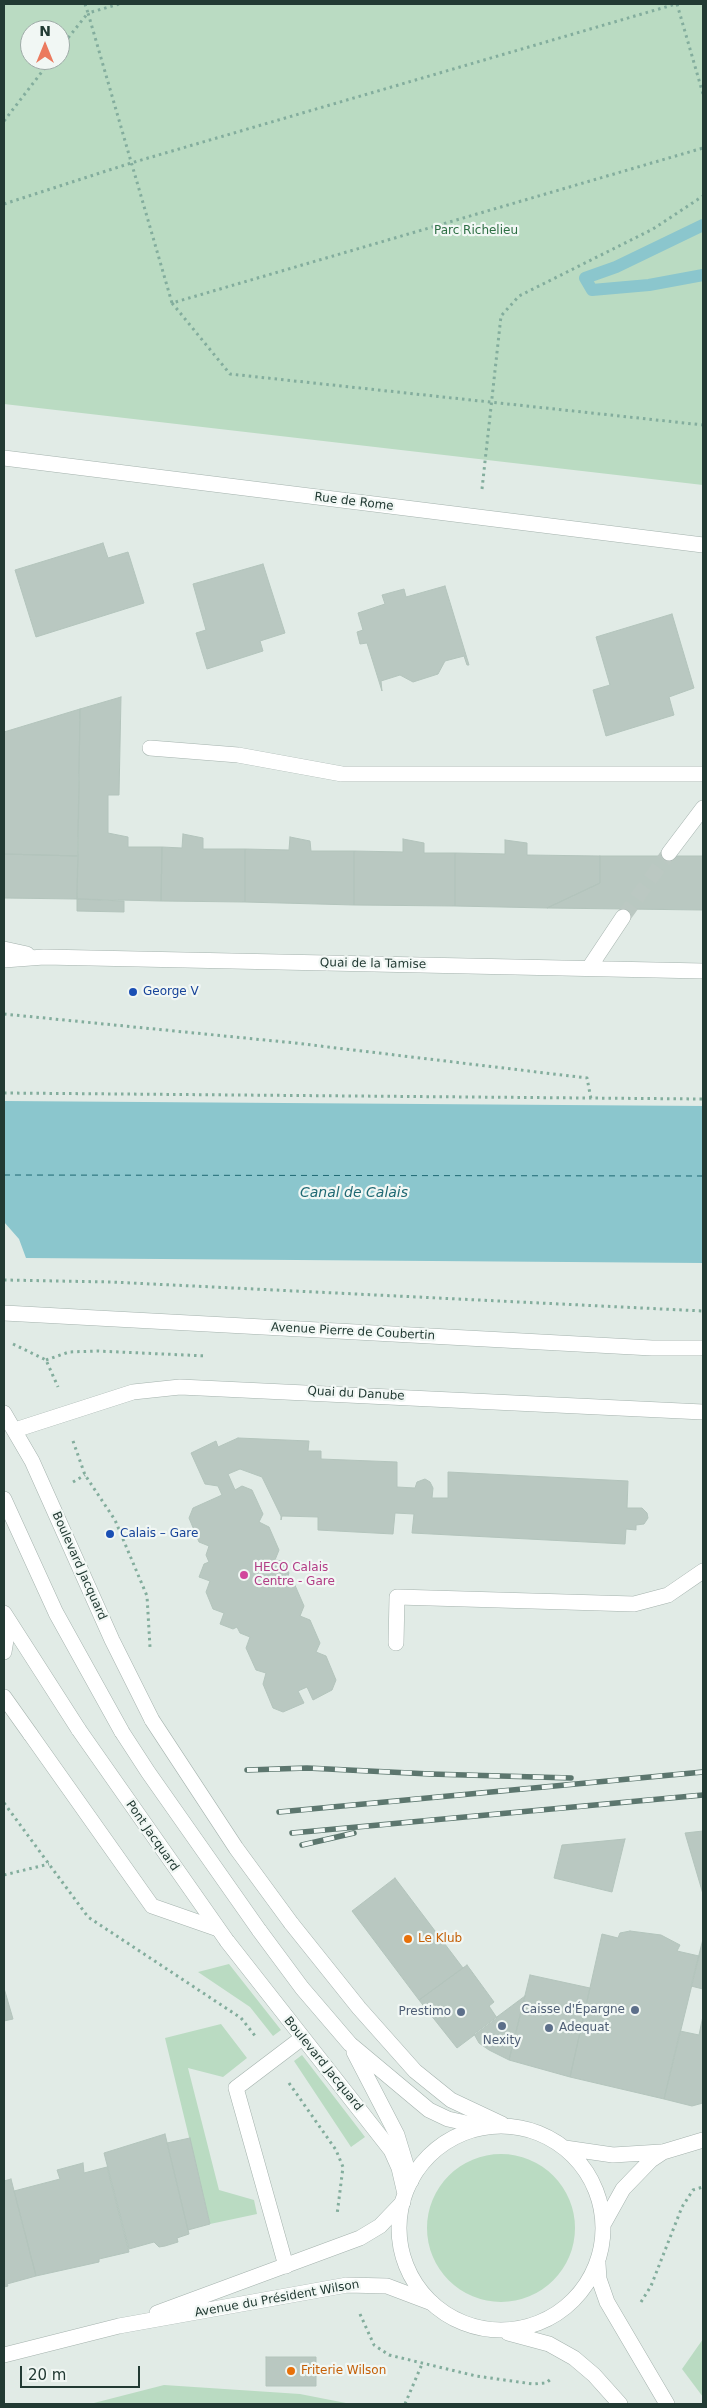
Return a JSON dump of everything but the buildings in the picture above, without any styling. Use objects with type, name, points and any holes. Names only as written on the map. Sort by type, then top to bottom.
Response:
[{"type":"street","name":"Rue de Rome","points":[[4,458],[703,545]]},
{"type":"street","points":[[150,748],[238,755],[342,774],[703,774]]},
{"type":"street","points":[[668,853],[703,808]]},
{"type":"street","points":[[589,968],[623,917]]},
{"type":"street","name":"Quai de la Tamise","points":[[4,949],[44,957]]},
{"type":"street","name":"Quai de la Tamise","points":[[4,960],[44,957],[703,971]]},
{"type":"street","name":"Avenue Pierre de Coubertin","points":[[4,1313],[652,1348],[703,1348]]},
{"type":"street","name":"Quai du Danube","points":[[15,1430],[133,1392],[180,1387],[703,1412]]},
{"type":"street","name":"Boulevard Jacquard","points":[[4,1413],[32,1461],[112,1640],[152,1720],[240,1854],[291,1923],[354,2002],[415,2071],[451,2100],[508,2126]]},
{"type":"street","points":[[4,1499],[56,1613],[122,1732],[259,1930],[302,1988],[350,2044],[429,2110],[448,2119],[484,2127],[508,2126],[534,2131],[550,2138],[577,2159],[592,2181],[599,2198],[604,2223],[598,2264],[590,2281],[579,2296],[558,2314],[533,2326],[497,2330]]},
{"type":"street","points":[[396,1643],[397,1596],[634,1604],[668,1595],[703,1571]]},
{"type":"street","points":[[4,1652],[6,1618]]},
{"type":"street","name":"Pont Jacquard","points":[[6,1618],[79,1730],[222,1935]]},
{"type":"street","points":[[4,1697],[152,1906],[222,1935]]},
{"type":"street","name":"Boulevard Jacquard","points":[[222,1935],[391,2150],[406,2192]]},
{"type":"street","points":[[286,2266],[236,2088],[302,2038]]},
{"type":"street","points":[[350,2044],[398,2135],[406,2192],[399,2225],[401,2249],[412,2278],[432,2303],[451,2318],[466,2324],[549,2344],[574,2358],[600,2381],[620,2404]]},
{"type":"street","name":"Avenue du Président Wilson","points":[[119,2326],[286,2266],[370,2233],[406,2192],[428,2157],[446,2142],[484,2127]]},
{"type":"street","points":[[564,2148],[613,2155],[663,2152],[703,2140]]},
{"type":"street","points":[[604,2223],[628,2182],[663,2152]]},
{"type":"street","points":[[598,2264],[599,2279],[607,2302],[667,2404]]},
{"type":"street","name":"Avenue du Président Wilson","points":[[4,2355],[119,2326],[347,2285],[386,2286],[432,2303]]},
{"type":"path","points":[[85,4],[172,303],[230,374],[703,425]]},
{"type":"path","points":[[70,36],[88,13],[119,4]]},
{"type":"path","points":[[4,204],[131,163],[677,4],[703,94]]},
{"type":"path","points":[[4,121],[43,70]]},
{"type":"path","points":[[172,303],[703,148]]},
{"type":"path","points":[[478,517],[501,316],[519,296],[653,229],[703,196]]},
{"type":"path","points":[[4,1014],[295,1043],[588,1078],[591,1099]]},
{"type":"path","points":[[4,1093],[703,1100]]},
{"type":"path","points":[[4,1280],[111,1282],[703,1311]]},
{"type":"path","points":[[10,1342],[46,1360],[59,1389],[70,1434],[85,1475],[115,1520],[147,1596],[150,1651]]},
{"type":"path","points":[[4,1804],[88,1917],[241,2018],[273,2059],[336,2150],[344,2167]]},
{"type":"path","points":[[4,1875],[50,1864]]},
{"type":"path","points":[[693,2190],[703,2187]]},
{"type":"path","points":[[405,2404],[422,2364]]},
{"type":"green space","name":"Parc Richelieu","points":[[4,4],[703,4],[703,485],[4,404]]},
{"type":"green space","points":[[229,1964],[281,2030],[273,2036],[250,2007],[198,1972]]},
{"type":"green space","points":[[221,2024],[247,2058],[223,2077],[188,2068],[219,2190],[254,2200],[257,2214],[210,2224],[165,2038]]},
{"type":"green space","points":[[302,2055],[365,2137],[351,2147],[294,2061]]},
{"type":"green space","points":[[501,2154],[516,2155],[529,2159],[554,2175],[570,2200],[574,2213],[574,2243],[570,2256],[554,2281],[529,2297],[516,2301],[501,2302],[486,2301],[473,2297],[448,2281],[432,2256],[428,2243],[427,2228],[428,2213],[432,2200],[448,2175],[473,2159],[486,2155]]},
{"type":"green space","points":[[703,2339],[703,2397],[682,2369]]},
{"type":"green space","points":[[164,2385],[300,2394],[351,2404],[90,2404]]},
{"type":"water","name":"Canal de Calais","points":[[4,1101],[703,1106],[703,1263],[26,1258],[19,1239],[4,1222]]},
{"type":"waterway","points":[[703,225],[616,267],[585,278],[592,290],[649,285],[703,275]]},
{"type":"ferry route","points":[[4,1175],[703,1176]]},
{"type":"tunnel","points":[[623,917],[669,853]]},
{"type":"railway","points":[[247,1770],[307,1768],[571,1778]]},
{"type":"railway","points":[[279,1812],[703,1772]]},
{"type":"railway","points":[[292,1833],[703,1795]]},
{"type":"railway","points":[[302,1845],[354,1833]]},
{"type":"place","name":"George V","points":[[133,992]]},
{"type":"place","name":"Calais – Gare","points":[[110,1534]]},
{"type":"place","name":"HECO Calais Centre - Gare","points":[[244,1575]]},
{"type":"place","name":"Le Klub","points":[[408,1939]]},
{"type":"place","name":"Caisse d'Épargne","points":[[635,2010]]},
{"type":"place","name":"Prestimo","points":[[461,2012]]},
{"type":"place","name":"Nexity","points":[[502,2026]]},
{"type":"place","name":"Adequat","points":[[549,2028]]},
{"type":"place","name":"Friterie Wilson","points":[[291,2371]]}]
